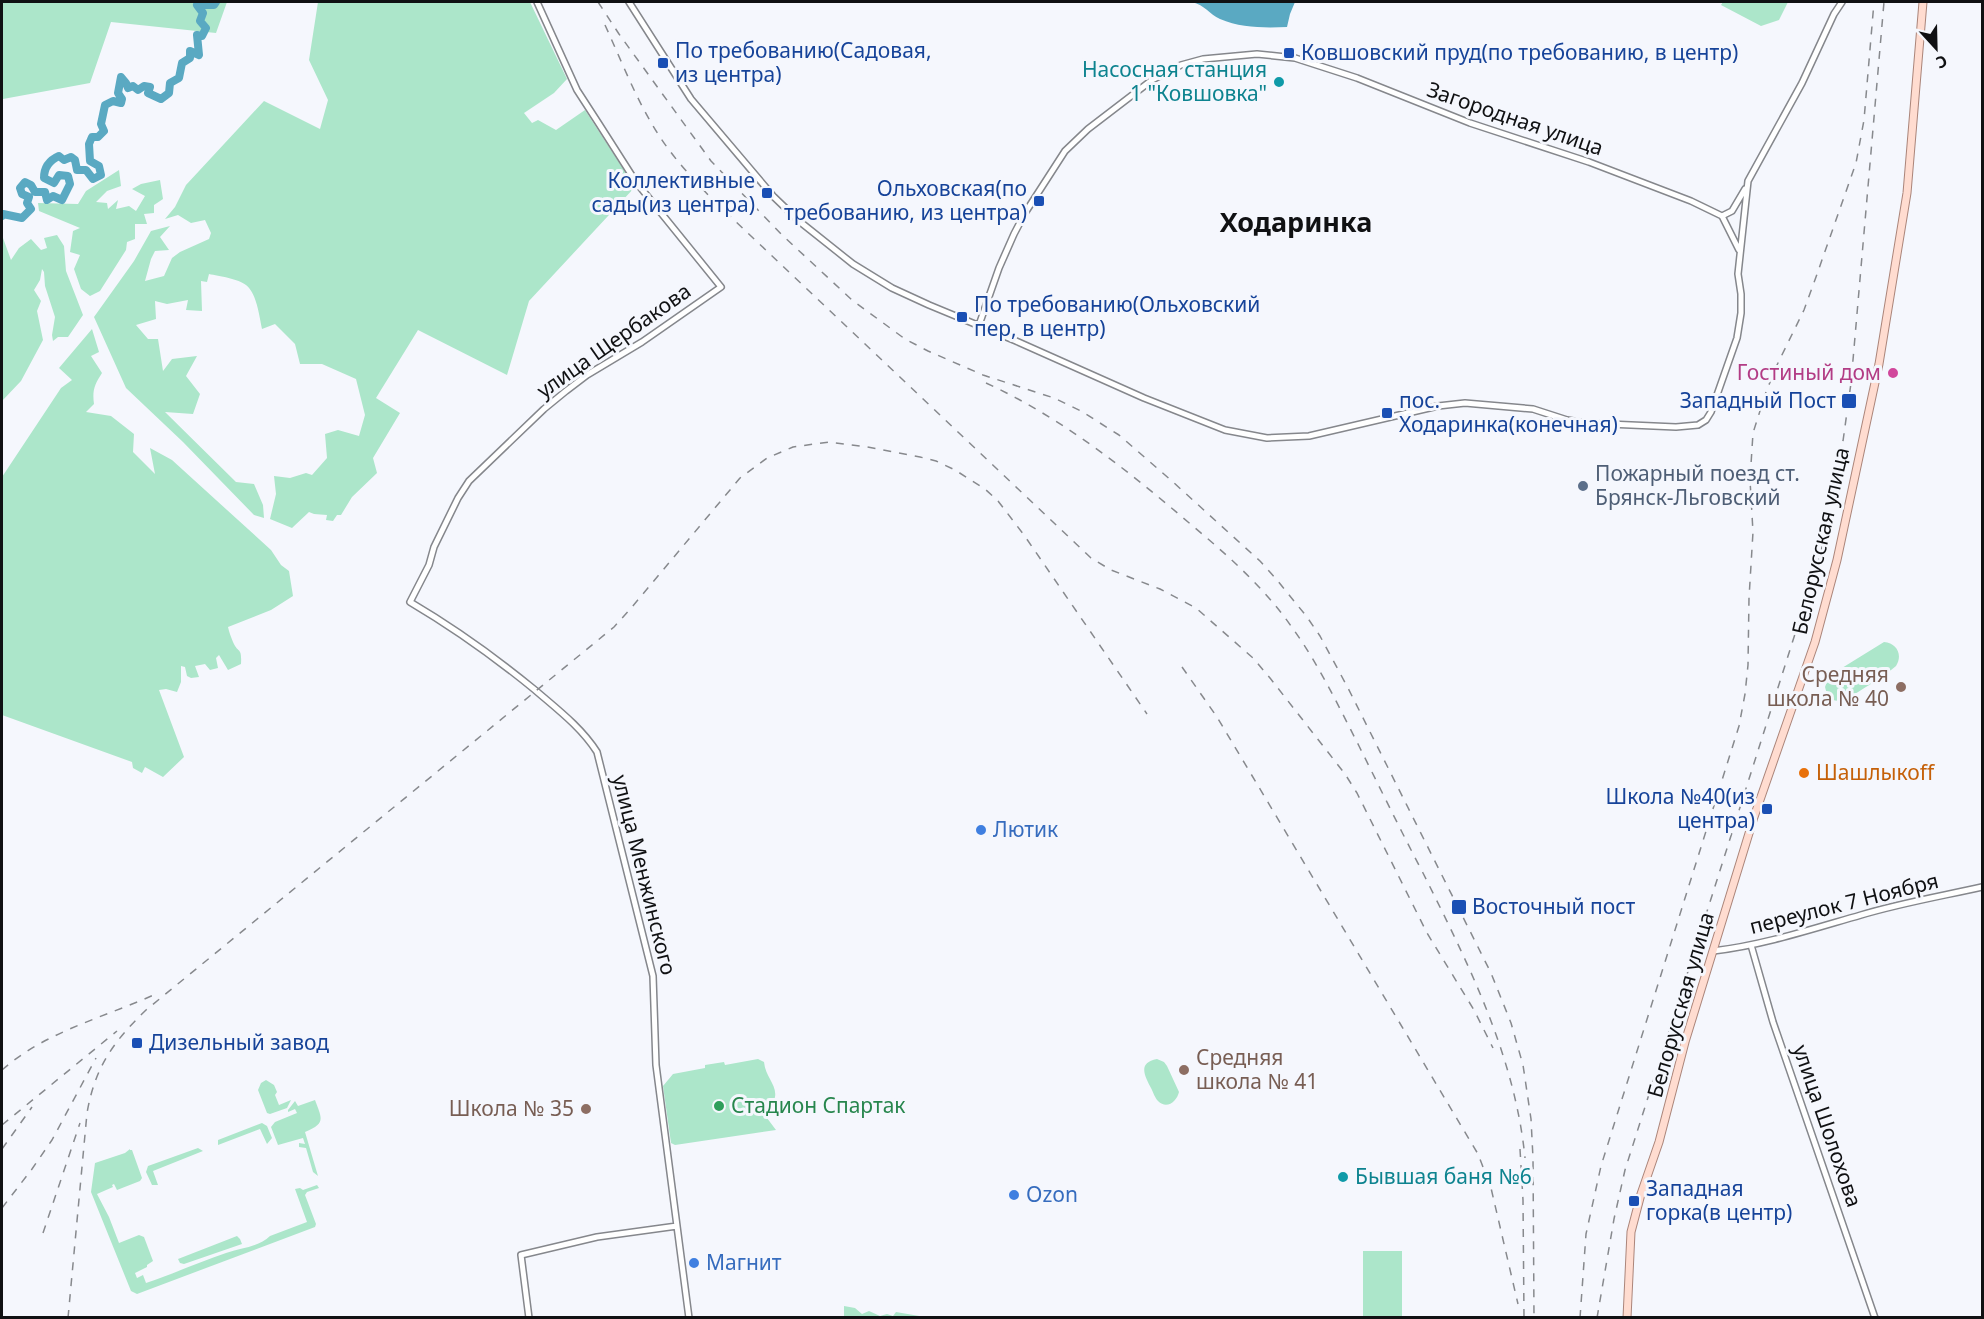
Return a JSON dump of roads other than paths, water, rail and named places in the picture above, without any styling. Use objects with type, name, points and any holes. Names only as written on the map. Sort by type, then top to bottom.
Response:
[{"type":"main road","name":"Белорусская улица","points":[[1627,1317],[1631,1232],[1754,817],[1815,642],[1837,560],[1879,364],[1901,232],[1911,162],[1923,2]]},
{"type":"street","name":"улица Щербакова","points":[[410,602],[458,498],[469,481],[566,391],[721,287],[655,207],[598,124],[577,90],[537,2]]},
{"type":"street","points":[[629,2],[691,99],[784,209],[854,264],[892,288],[929,305],[1154,402],[1241,435],[1275,439],[1309,436],[1438,406],[1470,403],[1533,409],[1567,420],[1586,423],[1676,427],[1698,425],[1706,420],[1711,412],[1737,338],[1741,314],[1739,252],[1748,182]]},
{"type":"street","points":[[1739,252],[1722,216],[1732,211],[1740,200],[1802,83],[1833,14],[1842,2]]},
{"type":"street","name":"Загородная улица","points":[[979,325],[999,268],[1025,213],[1061,156],[1088,129],[1152,80],[1181,65],[1203,59],[1257,54],[1295,58],[1357,78],[1470,123],[1618,173],[1691,201],[1722,216]]},
{"type":"street","name":"улица Менжинского","points":[[410,602],[464,636],[531,686],[576,726],[597,752],[653,976],[656,1065],[689,1317]]},
{"type":"street","name":"переулок 7 Ноября","points":[[1713,951],[1751,945],[1827,926],[1863,914],[1983,886]]},
{"type":"street","name":"улица Шолохова","points":[[1751,945],[1773,1023],[1875,1317]]},
{"type":"street","points":[[529,1317],[521,1255],[597,1237],[677,1226]]},
{"type":"water","points":[[1192,2],[1295,2],[1287,27],[1270,27],[1245,26],[1228,22]]},
{"type":"waterway","points":[[2,216],[3,214],[22,218],[31,209],[27,203],[29,197],[22,194],[20,188],[25,182],[31,185],[35,192],[45,192],[47,200],[53,196],[62,200],[70,184],[68,176],[59,175],[54,183],[44,178],[48,164],[59,156],[64,160],[71,157],[75,160],[77,170],[86,170],[93,179],[101,175],[99,166],[90,161],[89,144],[92,137],[98,137],[104,131],[101,124],[105,105],[113,101],[121,103],[122,99],[118,93],[121,77],[128,88],[133,86],[138,90],[144,86],[150,87],[148,93],[161,99],[169,93],[170,83],[179,78],[182,63],[190,58],[190,51],[199,55],[197,35],[202,36],[206,28],[200,21],[203,13],[197,5],[214,5],[216,2]]},
{"type":"railway","points":[[598,2],[711,161],[781,234],[852,300],[905,339],[928,351],[983,375],[1054,398],[1081,411],[1119,435],[1260,561],[1307,617],[1348,688],[1491,973],[1511,1023],[1523,1065],[1531,1119],[1534,1318]]},
{"type":"railway","points":[[1580,1318],[1586,1234],[1601,1166],[1739,726],[1748,665],[1753,532],[1750,480],[1753,433],[1777,365],[1804,310],[1856,163],[1864,120],[1874,2]]},
{"type":"railway","points":[[1597,1318],[1625,1170],[1821,552],[1843,441],[1851,383],[1884,2]]},
{"type":"railway","points":[[605,25],[630,82],[652,124],[678,162],[713,200],[1091,558],[1111,570],[1160,589],[1196,608],[1253,658],[1345,774],[1357,793],[1427,933],[1474,1010],[1493,1048]]},
{"type":"railway","points":[[986,383],[1040,411],[1091,445],[1140,482],[1243,571],[1280,611],[1301,640],[1343,715],[1440,907],[1472,976],[1487,1011],[1511,1083],[1520,1120],[1525,1158]]},
{"type":"railway","points":[[68,1318],[90,1097],[100,1069],[124,1033],[146,1010],[614,627],[740,478],[767,458],[793,447],[829,442],[867,447],[936,461],[985,489],[998,501],[1024,535],[1147,714]]},
{"type":"railway","points":[[1182,667],[1217,717],[1478,1154],[1491,1188],[1518,1304]]},
{"type":"railway","points":[[2,1070],[19,1056],[57,1035],[158,993]]},
{"type":"railway","points":[[2,1125],[117,1031]]},
{"type":"railway","points":[[2,1208],[52,1140],[96,1058]]},
{"type":"railway","points":[[2,1149],[32,1107]]},
{"type":"railway","points":[[43,1233],[80,1123]]},
{"type":"railway","points":[[1520,1149],[1524,1318]]},
{"type":"place","name":"Ковшовский пруд(по требованию, в центр)","points":[[1289,53]]},
{"type":"place","name":"По требованию(Садовая, из центра)","points":[[663,63]]},
{"type":"place","name":"Насосная станция 1 \"Ковшовка\"","points":[[1279,82]]},
{"type":"place","name":"Коллективные сады(из центра)","points":[[767,193]]},
{"type":"place","name":"Ольховская(по требованию, из центра)","points":[[1039,201]]},
{"type":"place","name":"По требованию(Ольховский пер, в центр)","points":[[962,317]]},
{"type":"place","name":"Гостиный дом","points":[[1893,373]]},
{"type":"place","name":"Западный Пост","points":[[1849,401]]},
{"type":"place","name":"пос. Ходаринка(конечная)","points":[[1387,413]]},
{"type":"place","name":"Пожарный поезд ст. Брянск-Льговский","points":[[1583,486]]},
{"type":"place","name":"Средняя школа № 40","points":[[1901,687]]},
{"type":"place","name":"Шашлыкоff","points":[[1804,773]]},
{"type":"place","name":"Школа №40(из центра)","points":[[1767,809]]},
{"type":"place","name":"Лютик","points":[[981,830]]},
{"type":"place","name":"Восточный пост","points":[[1459,907]]},
{"type":"place","name":"Дизельный завод","points":[[137,1043]]},
{"type":"place","name":"Средняя школа № 41","points":[[1184,1070]]},
{"type":"place","name":"Стадион Спартак","points":[[719,1106]]},
{"type":"place","name":"Школа № 35","points":[[586,1109]]},
{"type":"place","name":"Бывшая баня №6","points":[[1343,1177]]},
{"type":"place","name":"Ozon","points":[[1014,1195]]},
{"type":"place","name":"Западная горка(в центр)","points":[[1634,1201]]},
{"type":"place","name":"Магнит","points":[[694,1263]]},
{"type":"district","name":"Ходаринка","points":[[1296,223]]}]
